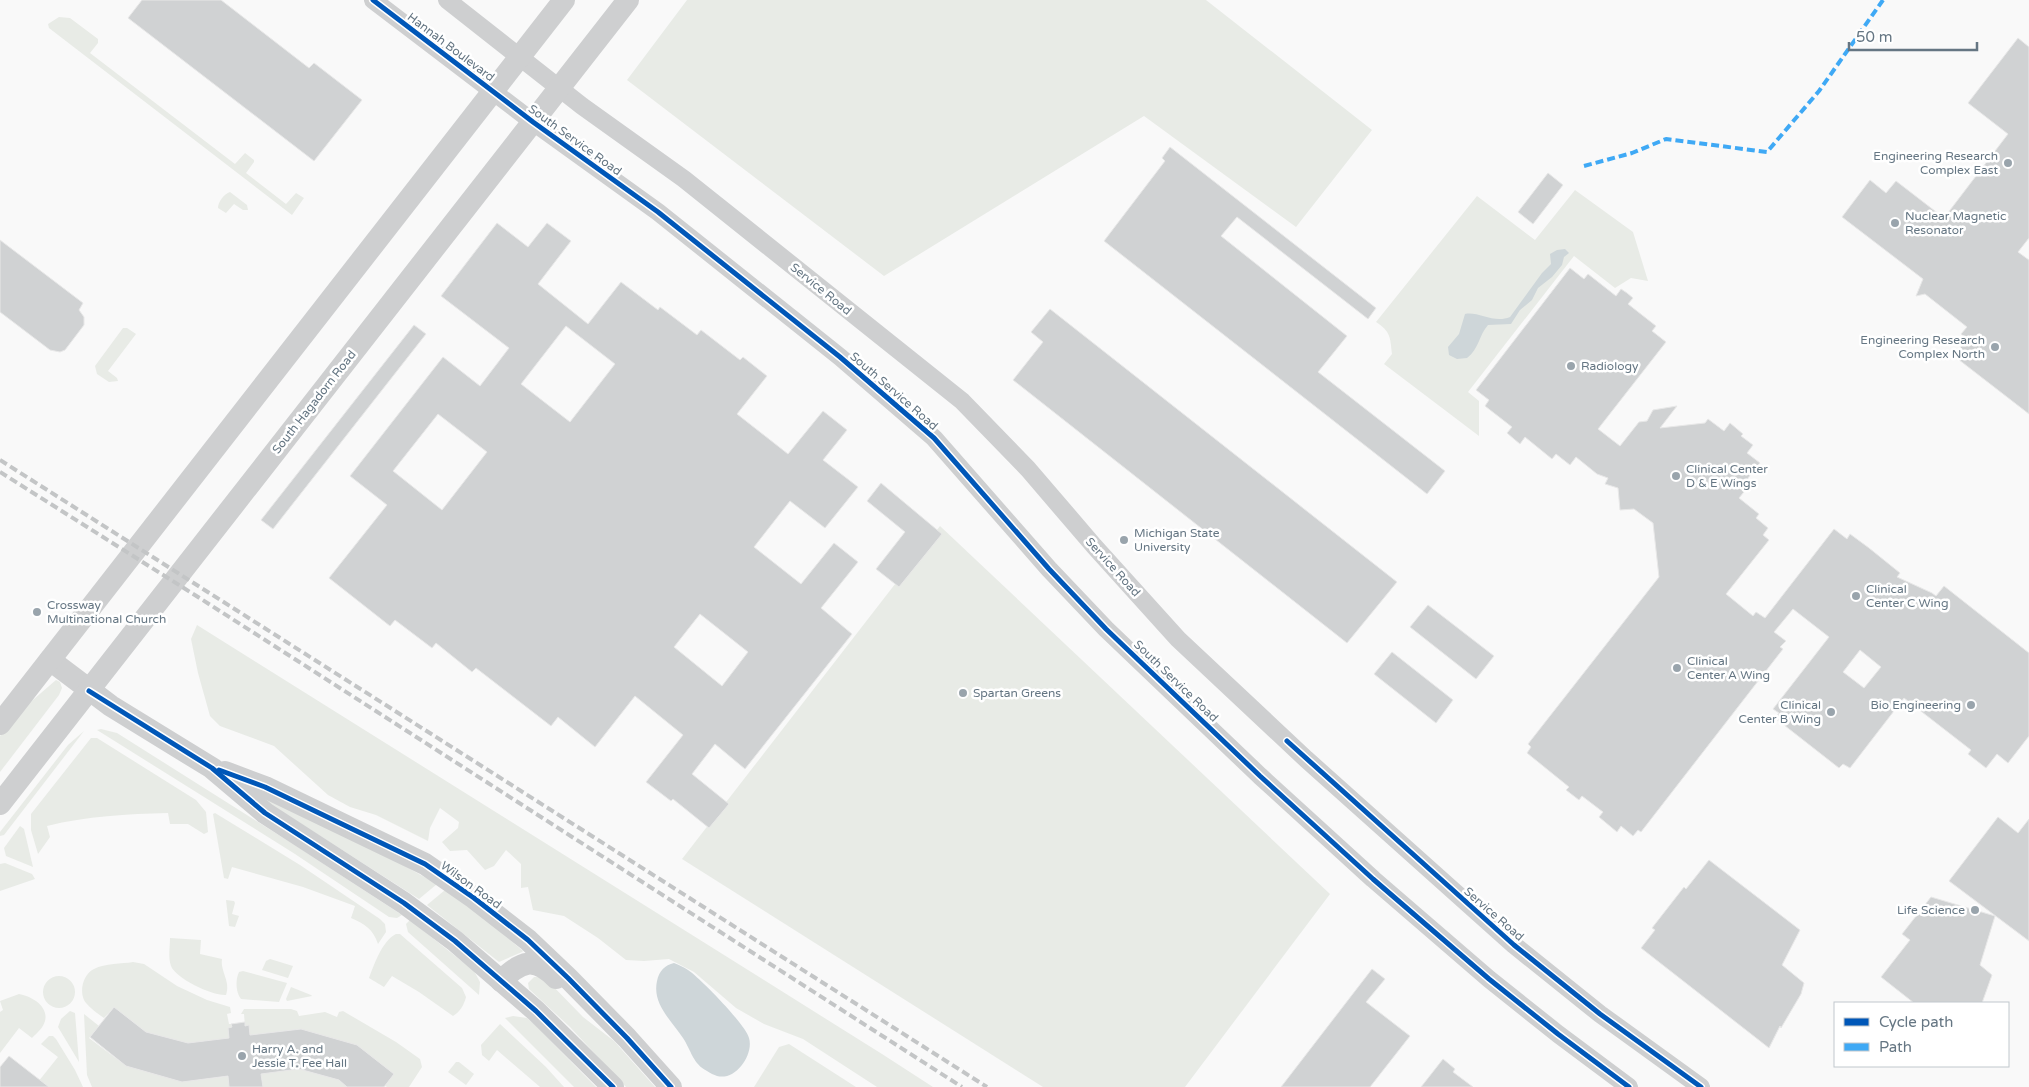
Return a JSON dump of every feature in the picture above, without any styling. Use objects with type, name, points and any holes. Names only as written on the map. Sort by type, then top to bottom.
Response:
[{"type":"street","name":"Hannah Boulevard","points":[[373,0],[492,91]]},
{"type":"street","points":[[447,0],[519,56]]},
{"type":"street","points":[[0,724],[564,0]]},
{"type":"street","name":"South Hagadorn Road","points":[[0,804],[628,0]]},
{"type":"street","name":"Service Road","points":[[519,56],[582,106],[684,179],[962,401],[1028,469],[1178,639],[1346,795],[1514,946],[1600,1014],[1701,1087]]},
{"type":"street","name":"South Service Road","points":[[492,91],[666,218],[840,357],[934,438],[1049,569],[1106,628],[1260,776],[1373,879],[1490,979],[1629,1087]]},
{"type":"street","name":"Wilson Road","points":[[50,660],[89,690],[212,768],[265,813],[404,903],[455,942],[536,1010],[613,1087]]},
{"type":"street","name":"Wilson Road","points":[[212,768],[265,787],[425,864],[474,898],[528,940],[627,1038],[670,1087]]},
{"type":"street","points":[[501,980],[520,965],[532,963],[546,968],[596,1017],[627,1038]]},
{"type":"shaded area","points":[[687,0],[1206,0],[1372,130],[1296,227],[1144,116],[884,276],[627,80]]},
{"type":"shaded area","points":[[59,17],[70,18],[98,39],[98,43],[90,53],[235,164],[245,153],[254,160],[246,173],[286,204],[296,193],[304,198],[292,215],[49,28],[48,24]]},
{"type":"shaded area","points":[[1575,190],[1633,232],[1648,281],[1631,278],[1615,288],[1574,256],[1468,392],[1479,401],[1479,436],[1384,364],[1392,354],[1390,339],[1385,329],[1376,322],[1477,196],[1535,240]]},
{"type":"shaded area","points":[[230,192],[247,205],[248,210],[243,210],[234,204],[226,213],[218,208],[222,198]]},
{"type":"shaded area","points":[[1565,249],[1569,253],[1564,257],[1562,265],[1552,277],[1538,288],[1532,300],[1520,310],[1511,324],[1488,325],[1474,350],[1467,358],[1457,359],[1449,355],[1448,347],[1459,334],[1465,314],[1498,319],[1510,317],[1542,273],[1551,264],[1550,254],[1557,250]]},
{"type":"shaded area","points":[[123,328],[127,328],[136,334],[108,371],[118,381],[109,382],[97,374],[95,366]]},
{"type":"shaded area","name":"Spartan Greens","points":[[940,526],[1330,894],[1185,1087],[1043,1087],[682,859]]},
{"type":"shaded area","points":[[197,625],[933,1087],[877,1087],[803,1039],[764,1024],[736,1008],[694,972],[669,959],[626,960],[598,938],[564,916],[533,910],[528,887],[521,888],[521,864],[506,850],[494,866],[485,870],[467,850],[450,851],[442,842],[458,828],[459,822],[440,808],[430,828],[428,841],[376,815],[350,807],[328,795],[274,746],[220,726],[210,716],[191,639]]},
{"type":"shaded area","points":[[56,680],[60,682],[62,688],[59,695],[0,772],[0,736],[19,712]]},
{"type":"shaded area","points":[[101,729],[117,733],[402,915],[397,918],[389,917],[295,854],[97,730]]},
{"type":"shaded area","points":[[84,731],[4,835],[0,836],[0,832],[68,745]]},
{"type":"shaded area","points":[[91,738],[97,738],[196,800],[206,812],[208,832],[204,834],[188,824],[170,824],[168,813],[92,818],[47,826],[50,837],[38,854],[31,830],[31,814]]},
{"type":"shaded area","points":[[264,795],[354,838],[437,884],[419,899],[264,800]]},
{"type":"shaded area","points":[[215,813],[300,865],[380,919],[385,924],[386,932],[378,944],[374,934],[368,928],[351,918],[355,906],[303,887],[232,867],[228,879],[224,878],[213,814]]},
{"type":"shaded area","points":[[20,826],[24,829],[33,867],[6,856],[4,848]]},
{"type":"shaded area","points":[[5,863],[32,874],[35,879],[0,891],[0,864]]},
{"type":"shaded area","points":[[445,890],[475,910],[523,951],[499,962],[427,905]]},
{"type":"shaded area","points":[[226,900],[234,901],[235,903],[232,914],[239,916],[235,927],[229,926]]},
{"type":"shaded area","points":[[410,920],[474,971],[480,982],[479,995],[408,932],[406,924]]},
{"type":"shaded area","points":[[400,934],[462,988],[466,997],[461,1008],[453,1016],[392,976],[384,987],[369,978],[383,948],[391,937]]},
{"type":"shaded area","points":[[170,938],[201,940],[200,954],[222,959],[222,968],[227,986],[226,995],[213,993],[196,986],[174,971],[170,959]]},
{"type":"shaded area","points":[[270,959],[293,966],[288,978],[262,970],[266,961]]},
{"type":"shaded area","points":[[133,962],[144,964],[177,986],[207,1000],[230,1007],[231,1013],[227,1014],[229,1024],[232,1027],[228,1028],[229,1038],[188,1043],[146,1032],[114,1007],[104,1018],[86,1003],[82,989],[90,971],[103,966]]},
{"type":"shaded area","points":[[674,963],[686,969],[702,982],[732,1013],[746,1032],[750,1044],[749,1051],[742,1065],[731,1074],[717,1076],[698,1065],[683,1038],[660,1004],[656,989],[659,974],[668,965]]},
{"type":"shaded area","points":[[243,971],[287,983],[279,1002],[241,999],[237,990],[237,982],[239,972]]},
{"type":"shaded area","points":[[59,976],[65,977],[70,981],[74,986],[74,998],[70,1003],[65,1007],[59,1008],[53,1007],[48,1003],[44,998],[43,992],[44,986],[48,981],[53,977]]},
{"type":"shaded area","points":[[534,977],[544,977],[583,1017],[614,1041],[655,1087],[626,1087],[570,1027],[529,989],[528,983]]},
{"type":"shaded area","points":[[291,987],[312,996],[287,1001],[286,999]]},
{"type":"shaded area","points":[[19,994],[34,999],[42,1006],[46,1016],[45,1021],[32,1038],[19,1028],[0,1053],[0,1012],[3,1010],[0,1001]]},
{"type":"shaded area","points":[[244,1009],[291,1009],[297,1011],[299,1016],[325,1012],[337,1017],[339,1012],[343,1011],[396,1042],[420,1059],[422,1067],[409,1087],[387,1087],[385,1086],[394,1074],[357,1045],[301,1029],[250,1035],[249,1026],[245,1026],[244,1014],[241,1014]]},
{"type":"shaded area","points":[[70,1011],[75,1013],[79,1062],[58,1027],[61,1019]]},
{"type":"shaded area","points":[[84,1014],[99,1026],[89,1038],[126,1066],[182,1082],[231,1076],[229,1087],[92,1087],[87,1075]]},
{"type":"shaded area","points":[[513,1016],[527,1018],[596,1087],[574,1087],[505,1018]]},
{"type":"shaded area","points":[[500,1024],[546,1067],[564,1087],[540,1087],[497,1050],[489,1061],[482,1055],[481,1045]]},
{"type":"shaded area","points":[[49,1036],[53,1036],[56,1039],[83,1087],[34,1087],[58,1057],[41,1044]]},
{"type":"shaded area","points":[[789,1044],[856,1087],[754,1087],[779,1047]]},
{"type":"shaded area","points":[[456,1062],[459,1062],[474,1074],[466,1085],[448,1072]]},
{"type":"shaded area","points":[[299,1069],[339,1080],[347,1087],[263,1087],[262,1079],[259,1078],[259,1074]]},
{"type":"building","points":[[142,0],[221,0],[309,68],[314,63],[362,100],[314,161],[128,18]]},
{"type":"building","points":[[2018,38],[2029,47],[2029,238],[2018,252],[2029,260],[2029,414],[1954,356],[1967,339],[1961,334],[1967,327],[1925,294],[1916,296],[1923,279],[1842,217],[1870,180],[1886,193],[1896,181],[1944,218],[2008,134],[1968,103]]},
{"type":"building","points":[[1170,147],[1376,308],[1368,319],[1237,217],[1221,236],[1347,336],[1318,372],[1445,471],[1427,494],[1104,241],[1165,161],[1162,158]]},
{"type":"building","points":[[1548,173],[1563,185],[1533,224],[1518,212]]},
{"type":"building","points":[[497,223],[528,247],[547,223],[571,241],[538,284],[588,324],[621,282],[658,310],[660,307],[697,335],[701,330],[740,360],[743,357],[767,376],[737,414],[788,454],[823,411],[847,430],[823,460],[858,487],[825,528],[790,501],[754,547],[801,584],[834,543],[858,562],[821,608],[852,634],[745,769],[715,744],[692,774],[729,804],[709,828],[673,799],[671,801],[646,782],[683,735],[635,696],[595,747],[558,717],[551,726],[476,668],[472,672],[436,643],[432,648],[395,620],[390,626],[329,578],[387,505],[350,476],[443,357],[480,386],[509,348],[441,296]],"holes":[[[566,326],[615,364],[570,422],[521,384]],[[438,414],[487,452],[442,510],[393,471]],[[700,614],[748,652],[722,686],[674,647]]]},
{"type":"building","points":[[0,240],[83,303],[79,310],[84,317],[84,325],[65,350],[60,352],[50,350],[0,312]]},
{"type":"building","points":[[1570,268],[1584,279],[1588,274],[1616,296],[1621,289],[1633,298],[1628,304],[1656,326],[1652,331],[1666,342],[1598,429],[1620,446],[1639,422],[1647,421],[1653,410],[1677,406],[1660,428],[1705,423],[1708,419],[1724,431],[1730,423],[1743,434],[1741,436],[1753,445],[1747,453],[1760,463],[1748,478],[1752,482],[1739,498],[1759,514],[1756,518],[1768,528],[1763,535],[1769,540],[1726,594],[1753,616],[1756,612],[1765,618],[1834,529],[1847,539],[1850,534],[1900,573],[1897,577],[1936,596],[1944,586],[2029,653],[2029,736],[2008,763],[1997,754],[1986,768],[1968,754],[1971,750],[1904,698],[1850,768],[1843,764],[1839,768],[1775,718],[1779,713],[1773,709],[1829,637],[1793,609],[1774,632],[1786,641],[1780,647],[1783,649],[1641,832],[1638,830],[1633,836],[1621,826],[1617,832],[1599,817],[1603,812],[1582,796],[1579,800],[1566,790],[1569,787],[1527,753],[1531,747],[1528,744],[1659,577],[1653,523],[1634,509],[1620,510],[1618,488],[1605,484],[1608,478],[1597,474],[1576,457],[1570,465],[1556,454],[1552,459],[1525,437],[1520,444],[1507,433],[1512,427],[1485,406],[1489,400],[1476,390]],"holes":[[[1860,650],[1881,667],[1864,688],[1843,672]]]},
{"type":"building","points":[[1050,309],[1397,582],[1347,643],[1013,380],[1043,342],[1031,332]]},
{"type":"building","points":[[414,325],[426,334],[273,529],[261,520]]},
{"type":"building","points":[[881,483],[942,534],[899,587],[876,569],[905,532],[867,501]]},
{"type":"building","points":[[1428,605],[1494,656],[1476,679],[1410,627]]},
{"type":"building","points":[[1392,652],[1453,700],[1436,723],[1374,674]]},
{"type":"building","points":[[1998,817],[2018,833],[2029,819],[2029,941],[1949,881]]},
{"type":"building","points":[[1709,860],[1800,930],[1782,965],[1804,983],[1801,994],[1781,1028],[1780,1026],[1769,1048],[1641,948],[1655,930],[1652,928],[1684,887],[1686,889]]},
{"type":"building","points":[[1931,897],[1995,916],[1980,965],[1992,975],[1982,1002],[1913,1002],[1881,977],[1910,940],[1902,934]]},
{"type":"building","points":[[1372,969],[1385,979],[1366,1002],[1410,1036],[1370,1087],[1281,1087]]},
{"type":"building","name":"Harry A. and Jessie T. Fee Hall","points":[[114,1007],[146,1032],[188,1043],[229,1038],[228,1028],[232,1027],[231,1024],[245,1022],[245,1026],[249,1025],[250,1035],[301,1029],[357,1045],[394,1074],[384,1087],[347,1087],[339,1080],[299,1069],[261,1074],[263,1087],[229,1087],[228,1076],[182,1082],[126,1066],[90,1037]]},
{"type":"building","points":[[9,1056],[49,1087],[0,1087],[0,1067]]},
{"type":"building","points":[[1443,1059],[1455,1069],[1453,1072],[1473,1087],[1421,1087]]},
{"type":"railway","points":[[0,460],[987,1087]]},
{"type":"railway","points":[[0,472],[962,1087]]},
{"type":"marked path","points":[[1584,166],[1632,153],[1666,139],[1767,152],[1819,91],[1883,0]]},
{"type":"cycle path","points":[[373,0],[533,122],[658,212],[840,357],[934,438],[1049,569],[1106,629],[1260,776],[1373,879],[1489,979],[1629,1087]]},
{"type":"cycle path","points":[[89,691],[212,768],[265,813],[404,903],[455,941],[536,1011],[613,1087]]},
{"type":"cycle path","points":[[1287,741],[1514,945],[1600,1014],[1701,1087]]},
{"type":"cycle path","points":[[219,770],[265,787],[425,864],[474,898],[528,940],[568,978],[627,1038],[671,1087]]},
{"type":"place","name":"Engineering Research Complex East","points":[[2008,163]]},
{"type":"place","name":"Nuclear Magnetic Resonator","points":[[1895,223]]},
{"type":"place","name":"Engineering Research Complex North","points":[[1995,347]]},
{"type":"place","name":"Radiology","points":[[1571,366]]},
{"type":"place","name":"Clinical Center D & E Wings","points":[[1676,476]]},
{"type":"place","name":"Michigan State University","points":[[1124,540]]},
{"type":"place","name":"Clinical Center C Wing","points":[[1856,596]]},
{"type":"place","name":"Crossway Multinational Church","points":[[37,612]]},
{"type":"place","name":"Clinical Center A Wing","points":[[1677,668]]},
{"type":"place","name":"Spartan Greens","points":[[963,693]]},
{"type":"place","name":"Bio Engineering","points":[[1971,705]]},
{"type":"place","name":"Clinical Center B Wing","points":[[1831,712]]},
{"type":"place","name":"Life Science","points":[[1975,910]]},
{"type":"place","name":"Harry A. and Jessie T. Fee Hall","points":[[242,1056]]}]
